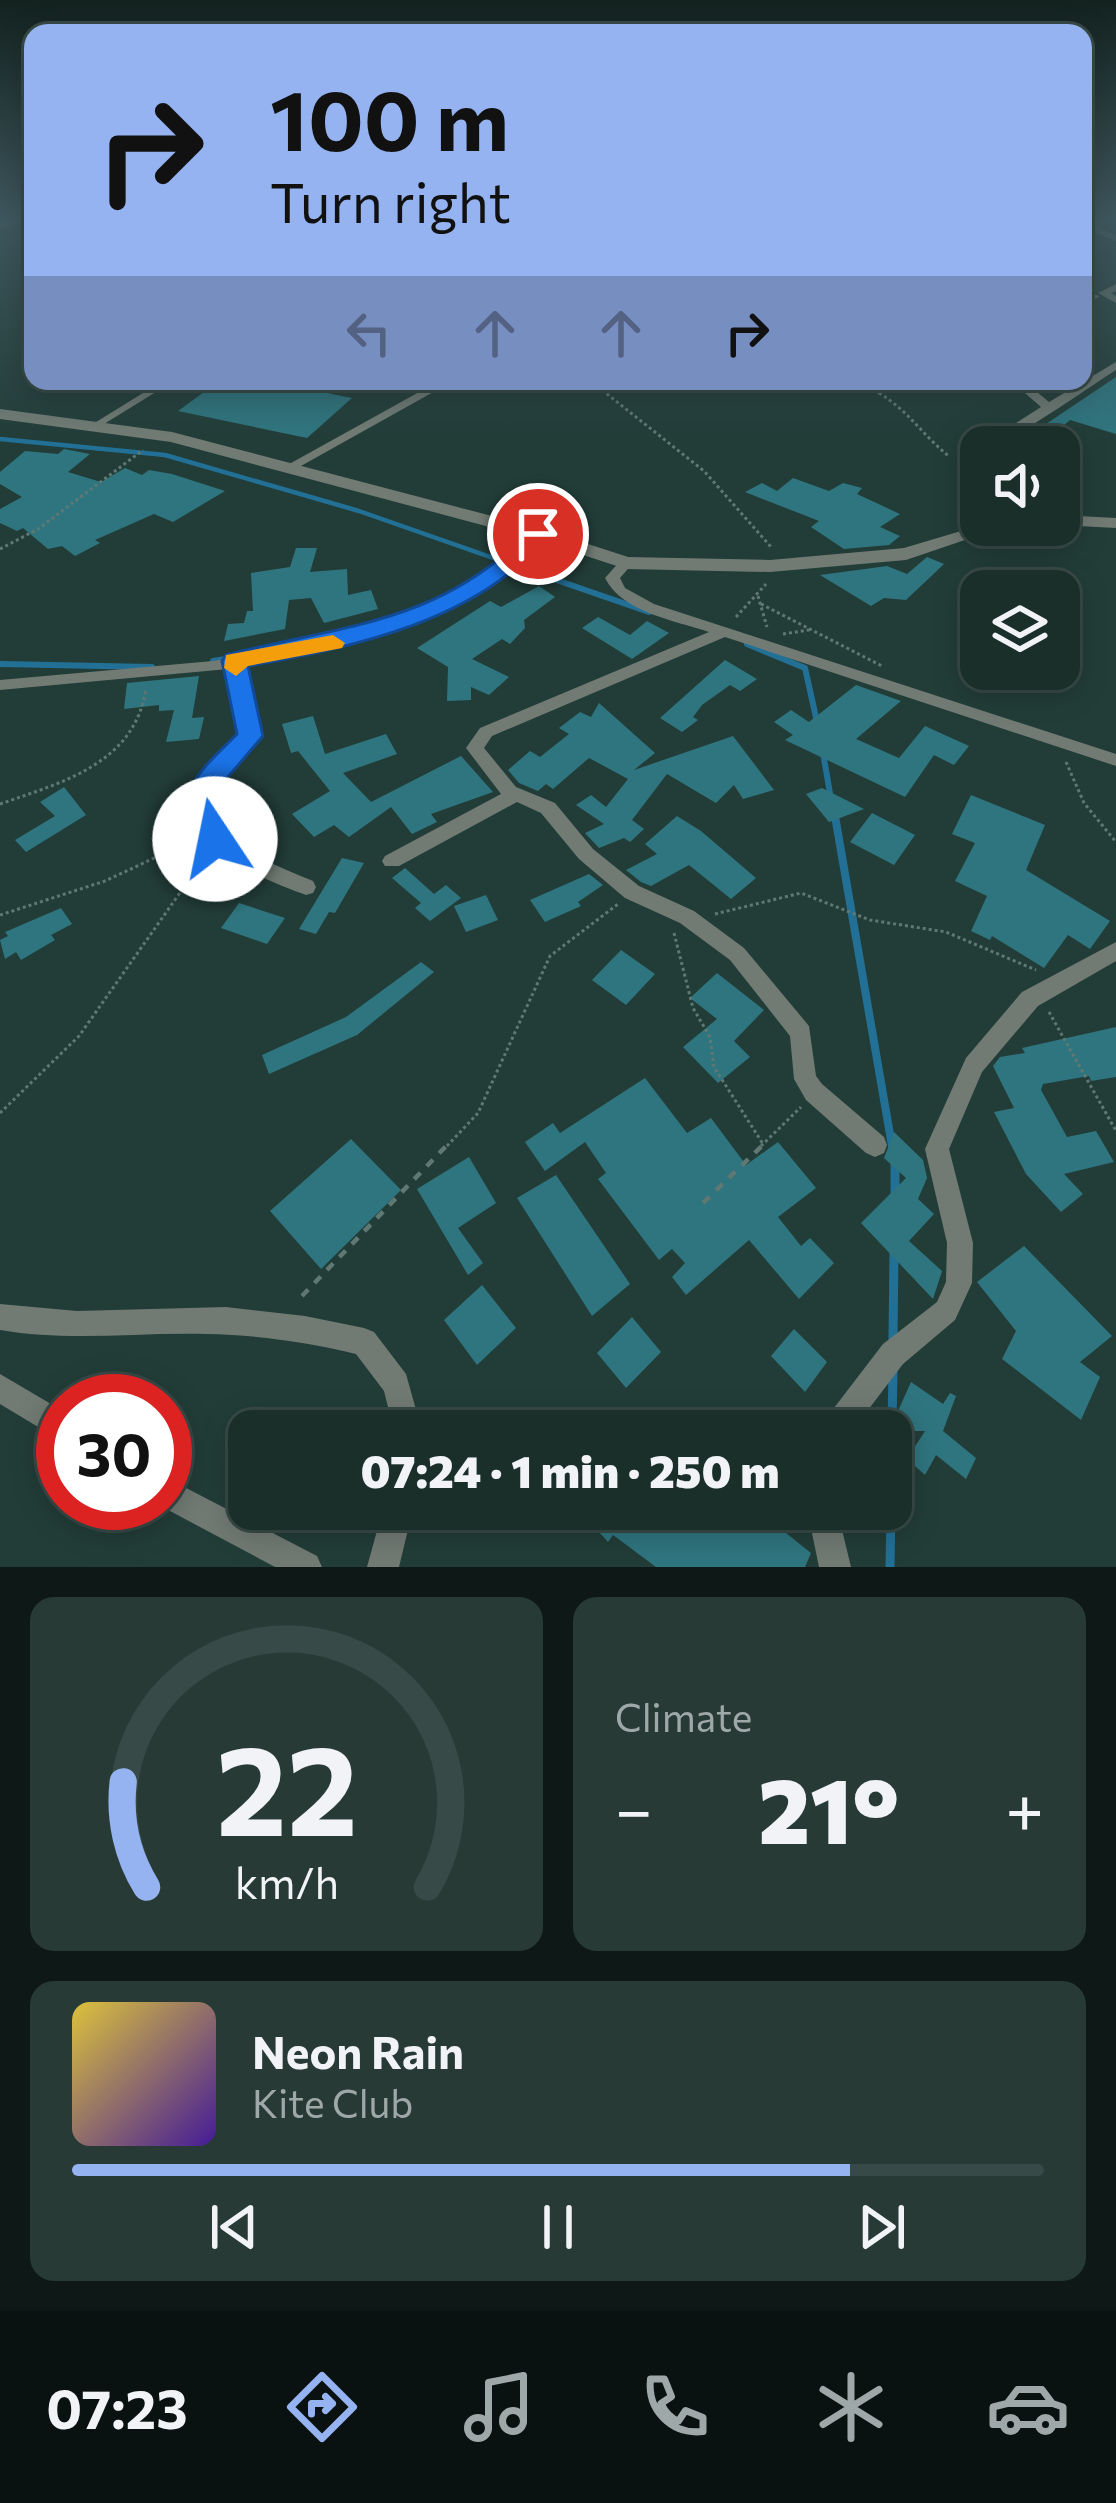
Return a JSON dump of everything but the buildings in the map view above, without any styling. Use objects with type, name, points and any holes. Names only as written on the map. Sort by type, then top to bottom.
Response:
[{"type":"street","points":[[288,467],[430,390]]},
{"type":"street","points":[[1028,390],[1049,408]]},
{"type":"street","points":[[1019,426],[1077,390]]},
{"type":"street","points":[[0,414],[172,437],[538,534],[626,563],[782,565],[906,554],[960,537]]},
{"type":"street","points":[[1080,521],[1116,523]]},
{"type":"street","points":[[0,685],[234,661],[325,645],[410,619],[508,565],[538,534]]},
{"type":"street","points":[[626,563],[612,578],[619,591],[723,632],[1116,760]]},
{"type":"street","points":[[723,632],[480,735],[476,748],[515,795],[548,808],[586,854],[632,892],[687,917],[737,954],[795,1023],[801,1034],[805,1078],[814,1092],[875,1145]]},
{"type":"street","points":[[234,661],[250,736],[202,790],[200,818],[211,836],[306,887]]},
{"type":"street","points":[[392,861],[515,795]]},
{"type":"street","points":[[850,1410],[893,1354],[946,1311],[962,1265],[938,1142],[986,1046],[1049,986],[1116,951]]},
{"type":"street","points":[[0,1317],[42,1326],[224,1322],[314,1330],[364,1342],[396,1384],[403,1410]]},
{"type":"street","points":[[0,1388],[36,1411]]},
{"type":"street","points":[[192,1506],[307,1567]]},
{"type":"street","points":[[383,1567],[393,1530]]},
{"type":"street","points":[[827,1530],[835,1567]]},
{"type":"lane","points":[[92,428],[153,390]]},
{"type":"path","points":[[602,390],[704,471],[763,533],[782,565],[723,632]]},
{"type":"path","points":[[879,390],[912,413],[929,441],[960,464]]},
{"type":"path","points":[[0,549],[38,529],[139,453],[172,437]]},
{"type":"path","points":[[758,594],[770,635],[809,630]]},
{"type":"path","points":[[760,604],[885,668],[913,692]]},
{"type":"path","points":[[0,804],[72,780],[132,738],[146,716],[146,671]]},
{"type":"path","points":[[1063,742],[1068,776],[1116,842]]},
{"type":"path","points":[[0,915],[105,881],[211,836]]},
{"type":"path","points":[[0,1113],[79,1036],[211,836]]},
{"type":"path","points":[[302,1296],[478,1113],[550,956],[632,892]]},
{"type":"path","points":[[687,917],[752,909],[801,893],[870,920],[946,932],[1049,986],[1116,1131]]},
{"type":"path","points":[[665,910],[693,1008],[710,1037],[715,1067],[763,1144]]},
{"type":"path","points":[[703,1203],[814,1092]]},
{"type":"waterway","points":[[0,439],[165,455],[359,511],[519,567]]},
{"type":"waterway","points":[[510,564],[649,612]]},
{"type":"waterway","points":[[747,644],[805,668],[817,722]]},
{"type":"waterway","points":[[213,661],[301,647]]},
{"type":"waterway","points":[[0,664],[152,667]]},
{"type":"waterway","points":[[823,753],[831,799]]},
{"type":"waterway","points":[[834,812],[835,819]]},
{"type":"waterway","points":[[835,816],[892,1146]]},
{"type":"waterway","points":[[895,1160],[895,1195]]},
{"type":"waterway","points":[[893,1339],[894,1250]]},
{"type":"waterway","points":[[892,1410],[893,1370]]},
{"type":"waterway","points":[[890,1567],[891,1530]]},
{"type":"slow traffic","points":[[236,668],[234,661],[333,643]]},
{"type":"route","points":[[215,839],[200,818],[202,790],[250,736],[234,661],[325,645],[410,619],[508,565],[538,534]]}]
